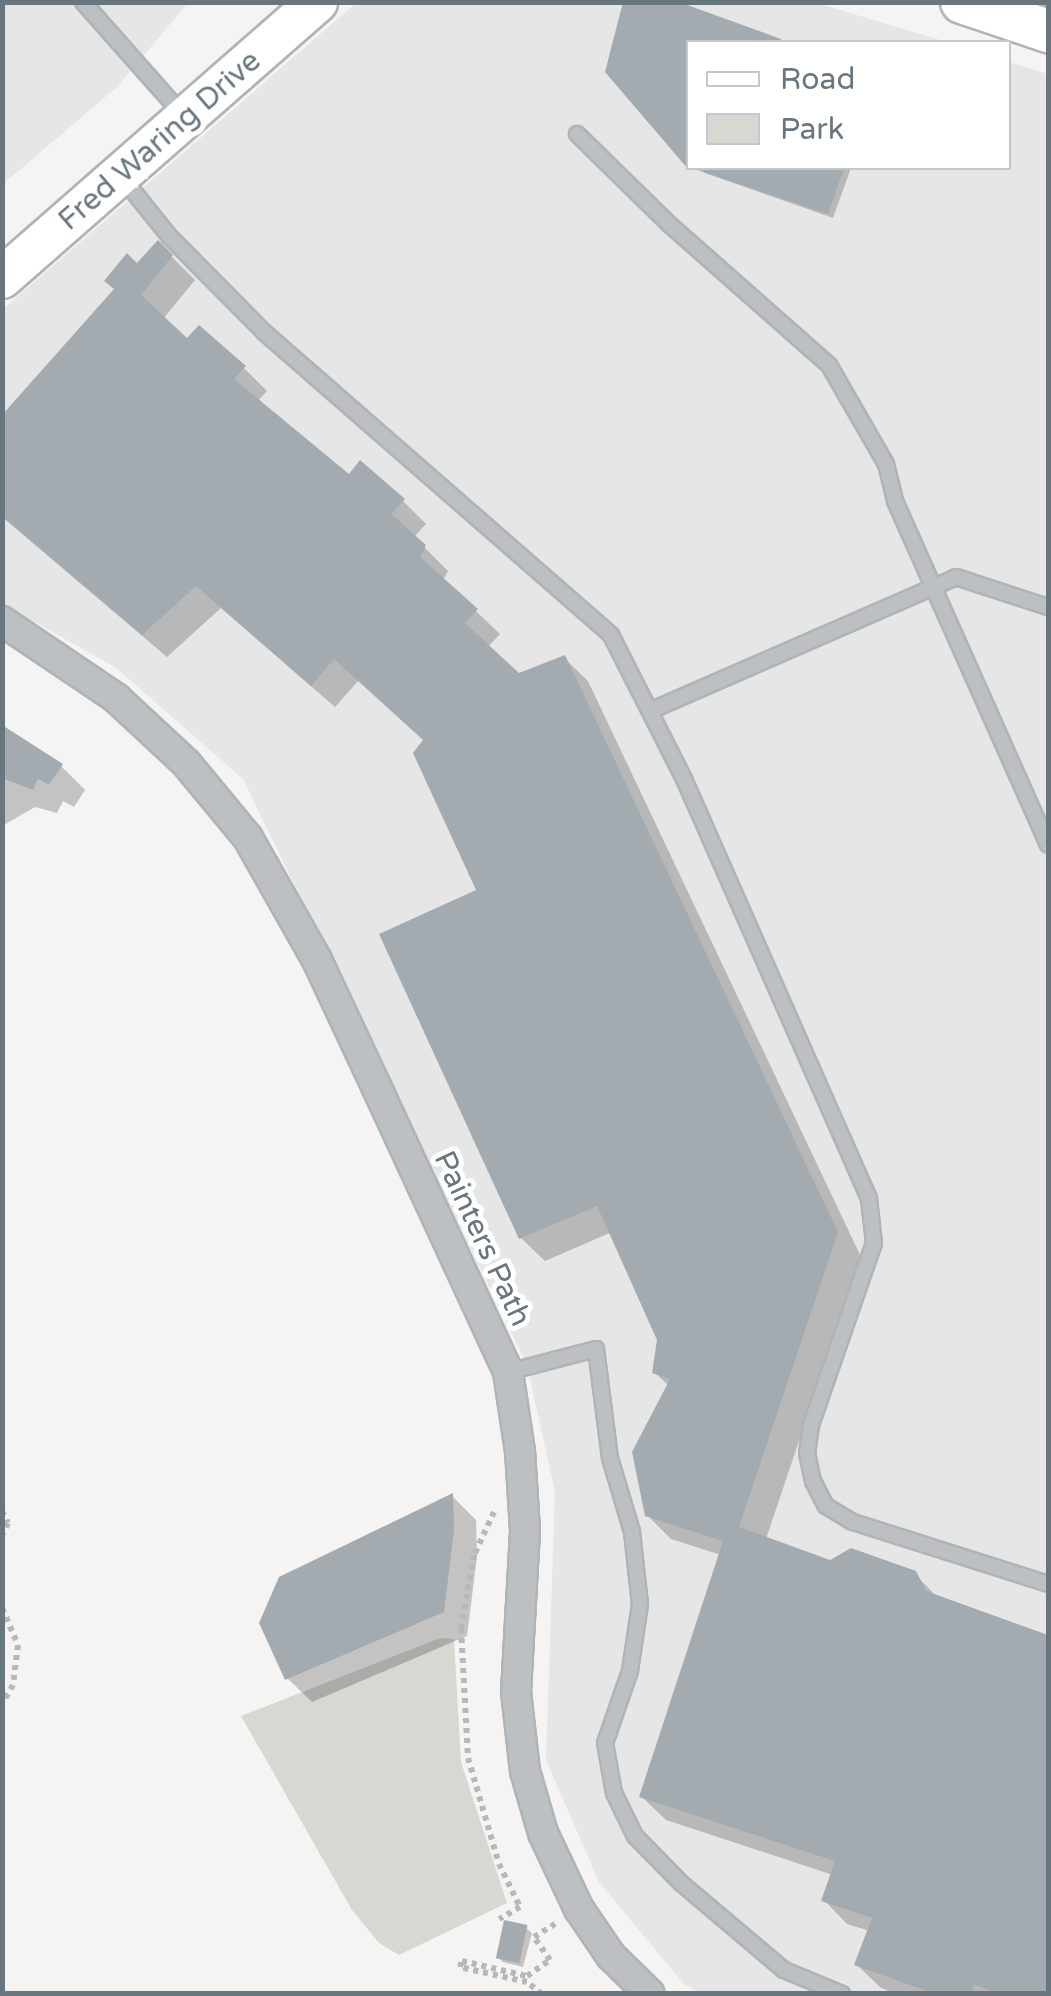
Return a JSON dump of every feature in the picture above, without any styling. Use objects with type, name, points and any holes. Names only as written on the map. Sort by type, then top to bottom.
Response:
[{"type":"main road","points":[[962,2],[1048,31]]},
{"type":"street","name":"Fred Waring Drive","points":[[2,278],[317,2]]},
{"type":"street","name":"Painters Path","points":[[2,620],[116,698],[186,764],[248,838],[317,960],[508,1372],[520,1451],[525,1531],[516,1692],[524,1771],[543,1834],[579,1909],[611,1956],[650,1994]]},
{"type":"lane","points":[[83,2],[186,118]]},
{"type":"lane","points":[[577,134],[670,225],[829,364],[886,464],[895,501],[1048,844]]},
{"type":"lane","points":[[120,176],[169,236],[265,333],[611,635],[652,710],[868,1199],[874,1243],[811,1425],[807,1453],[812,1481],[826,1506],[853,1522],[1048,1584]]},
{"type":"lane","points":[[652,710],[956,577],[1048,607]]},
{"type":"lane","points":[[508,1372],[596,1349],[610,1458],[632,1532],[640,1604],[630,1671],[605,1743],[614,1792],[635,1836],[681,1883],[784,1970],[842,1994]]},
{"type":"path","points":[[500,1500],[474,1555],[461,1628],[468,1758],[500,1864],[520,1906],[500,1919]]},
{"type":"path","points":[[2,1511],[8,1524],[2,1535]]},
{"type":"path","points":[[2,1608],[18,1645],[13,1685],[2,1704]]},
{"type":"path","points":[[542,1994],[528,1982],[460,1967],[462,1961],[527,1976],[550,1960],[534,1937],[555,1924]]},
{"type":"shaded area","points":[[3,3],[188,3],[117,87],[3,184]]},
{"type":"shaded area","points":[[356,3],[817,3],[940,40],[686,40],[686,170],[1011,170],[1011,63],[1048,74],[1048,1993],[699,1993],[683,1983],[599,1882],[546,1760],[555,1492],[527,1365],[243,779],[115,667],[3,604],[2,310]]},
{"type":"green space","points":[[440,1638],[454,1639],[461,1762],[507,1903],[399,1955],[379,1943],[352,1910],[241,1716]]},
{"type":"building","points":[[623,2],[679,2],[781,39],[686,40],[686,167],[605,72]]},
{"type":"building","points":[[704,170],[843,170],[828,214]]},
{"type":"building","points":[[158,240],[173,255],[141,295],[187,338],[199,325],[246,366],[234,379],[349,474],[360,460],[405,499],[391,514],[426,545],[420,557],[478,609],[465,623],[519,673],[565,655],[838,1232],[739,1527],[830,1560],[851,1548],[916,1571],[926,1591],[1048,1635],[1048,1994],[1002,1994],[974,1985],[971,1994],[935,1994],[854,1965],[872,1918],[821,1901],[835,1861],[639,1797],[723,1541],[645,1516],[632,1452],[670,1379],[652,1373],[657,1340],[597,1206],[519,1239],[379,934],[476,890],[413,753],[423,740],[334,659],[311,686],[196,586],[142,635],[2,516],[2,415],[114,289],[104,281],[127,253],[137,263]]},
{"type":"building","points":[[2,725],[63,764],[49,785],[38,779],[33,790],[2,778]]},
{"type":"building","points":[[453,1493],[454,1530],[444,1612],[285,1680],[259,1623],[279,1577]]},
{"type":"building","points":[[504,1920],[527,1925],[519,1963],[496,1958]]}]
